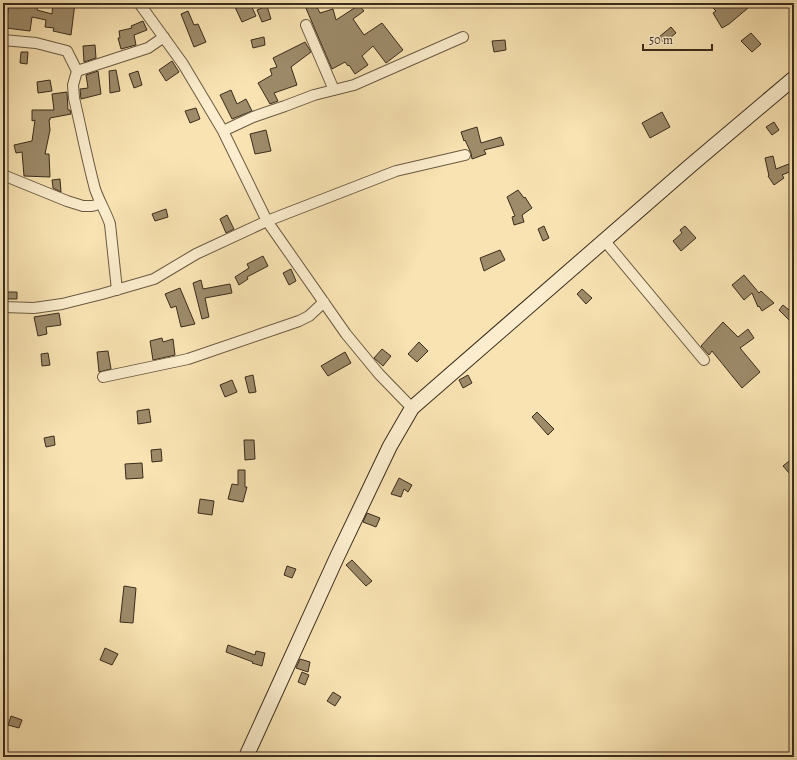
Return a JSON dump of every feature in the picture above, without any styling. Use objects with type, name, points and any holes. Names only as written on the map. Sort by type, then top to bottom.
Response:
[{"type":"street","points":[[139,3],[183,64],[223,131],[267,221],[351,340],[379,374],[412,408]]},
{"type":"street","points":[[306,25],[334,90]]},
{"type":"street","points":[[77,71],[148,48],[164,37]]},
{"type":"street","points":[[223,131],[253,117],[314,95],[354,85],[463,37]]},
{"type":"street","points":[[3,40],[36,43],[67,50],[77,71],[73,86],[74,98],[95,189],[100,204],[110,224],[117,290]]},
{"type":"street","points":[[246,757],[336,557],[390,446],[412,408],[604,240],[794,78]]},
{"type":"street","points":[[3,308],[34,308],[62,304],[154,279],[196,254],[267,221],[396,171],[466,155]]},
{"type":"street","points":[[3,175],[83,206],[100,204]]},
{"type":"street","points":[[604,240],[704,360]]},
{"type":"street","points":[[103,377],[188,359],[220,349],[299,321],[309,316],[324,302]]},
{"type":"building","points":[[9,3],[29,3],[38,5],[37,10],[52,14],[53,3],[75,3],[71,35],[53,31],[54,28],[45,27],[46,20],[32,17],[30,31],[6,28]]},
{"type":"building","points":[[233,3],[250,3],[256,16],[242,22]]},
{"type":"building","points":[[306,3],[315,3],[320,13],[333,9],[336,20],[359,5],[364,11],[353,19],[364,35],[382,23],[403,50],[386,63],[373,46],[362,56],[368,65],[355,74],[345,62],[332,69],[305,6],[307,5]]},
{"type":"building","points":[[708,3],[754,3],[722,28],[713,13],[716,11]]},
{"type":"building","points":[[267,6],[271,19],[262,22],[257,10]]},
{"type":"building","points":[[188,11],[194,25],[198,24],[206,42],[194,47],[181,14]]},
{"type":"building","points":[[143,21],[147,30],[134,35],[136,45],[121,49],[118,38],[120,38],[119,31],[132,28],[131,26]]},
{"type":"building","points":[[671,27],[676,33],[664,43],[659,37]]},
{"type":"building","points":[[751,33],[761,44],[752,52],[741,41]]},
{"type":"building","points":[[264,37],[265,45],[253,48],[251,40]]},
{"type":"building","points":[[505,40],[506,50],[494,52],[492,41]]},
{"type":"building","points":[[305,42],[311,52],[291,67],[297,85],[274,93],[278,101],[270,104],[258,83],[272,75],[270,69],[277,67],[273,58]]},
{"type":"building","points":[[95,45],[96,58],[84,62],[83,46]]},
{"type":"building","points":[[21,52],[28,52],[27,64],[20,63]]},
{"type":"building","points":[[172,61],[179,72],[166,81],[159,70]]},
{"type":"building","points":[[116,70],[120,91],[110,93],[109,71]]},
{"type":"building","points":[[98,71],[101,94],[81,99],[80,89],[88,88],[86,75]]},
{"type":"building","points":[[138,71],[142,85],[134,88],[129,74]]},
{"type":"building","points":[[50,80],[52,91],[38,93],[37,82]]},
{"type":"building","points":[[231,90],[237,104],[246,99],[252,111],[232,119],[220,95]]},
{"type":"building","points":[[67,92],[68,110],[70,110],[71,114],[50,118],[49,120],[50,130],[45,154],[49,154],[50,177],[24,176],[22,152],[16,153],[14,145],[32,141],[35,120],[32,121],[32,110],[54,110],[52,94]]},
{"type":"building","points":[[196,108],[200,119],[190,123],[185,111]]},
{"type":"building","points":[[662,112],[670,127],[650,138],[642,123]]},
{"type":"building","points":[[774,122],[779,130],[772,135],[766,127]]},
{"type":"building","points":[[477,127],[481,143],[501,137],[504,145],[484,150],[486,154],[472,159],[471,153],[461,132]]},
{"type":"building","points":[[266,130],[271,151],[255,154],[250,134]]},
{"type":"building","points":[[773,156],[776,169],[794,162],[794,170],[782,175],[784,178],[774,185],[768,176],[765,158]]},
{"type":"building","points":[[60,179],[61,192],[53,188],[52,180]]},
{"type":"building","points":[[518,190],[524,198],[525,197],[532,208],[522,215],[524,222],[514,225],[512,217],[515,216],[507,197]]},
{"type":"building","points":[[166,209],[168,217],[155,221],[152,214]]},
{"type":"building","points":[[227,215],[234,229],[226,233],[220,219]]},
{"type":"building","points":[[544,226],[549,238],[543,241],[538,229]]},
{"type":"building","points":[[685,226],[696,238],[681,251],[673,241],[682,233],[680,230]]},
{"type":"building","points":[[500,250],[505,260],[484,271],[480,258]]},
{"type":"building","points":[[263,256],[268,266],[247,277],[248,279],[239,285],[235,277],[249,268],[247,264]]},
{"type":"building","points":[[291,269],[296,281],[289,285],[283,273]]},
{"type":"building","points":[[744,275],[759,293],[761,291],[774,303],[762,311],[759,306],[758,307],[752,293],[744,300],[732,285]]},
{"type":"building","points":[[201,280],[203,289],[230,284],[232,293],[205,298],[209,317],[202,319],[193,283]]},
{"type":"building","points":[[180,288],[195,324],[181,327],[176,306],[171,308],[165,294]]},
{"type":"building","points":[[582,289],[592,298],[586,304],[577,294]]},
{"type":"building","points":[[3,292],[17,292],[17,299],[3,299]]},
{"type":"building","points":[[783,305],[789,310],[794,305],[794,316],[790,321],[779,310]]},
{"type":"building","points":[[59,313],[61,325],[46,327],[47,334],[38,336],[34,317]]},
{"type":"building","points":[[723,322],[738,337],[748,329],[754,338],[740,348],[760,372],[742,388],[712,351],[709,355],[701,346]]},
{"type":"building","points":[[162,338],[163,342],[173,339],[175,355],[153,360],[150,341]]},
{"type":"building","points":[[419,342],[428,351],[417,362],[408,354]]},
{"type":"building","points":[[382,349],[391,356],[383,366],[374,358]]},
{"type":"building","points":[[108,351],[111,369],[99,372],[97,352]]},
{"type":"building","points":[[345,352],[351,363],[328,376],[321,366]]},
{"type":"building","points":[[48,353],[50,365],[42,366],[41,354]]},
{"type":"building","points":[[253,375],[256,392],[249,393],[245,377]]},
{"type":"building","points":[[468,375],[472,383],[463,388],[459,380]]},
{"type":"building","points":[[232,380],[237,392],[225,397],[220,385]]},
{"type":"building","points":[[149,409],[151,422],[138,424],[137,411]]},
{"type":"building","points":[[537,412],[554,429],[548,435],[532,417]]},
{"type":"building","points":[[54,436],[55,445],[46,447],[44,438]]},
{"type":"building","points":[[244,440],[254,440],[255,459],[245,460]]},
{"type":"building","points":[[161,449],[162,461],[152,462],[151,450]]},
{"type":"building","points":[[794,457],[794,471],[790,474],[783,466]]},
{"type":"building","points":[[142,463],[143,478],[126,479],[125,464]]},
{"type":"building","points":[[238,470],[245,470],[245,487],[247,487],[243,502],[228,499],[232,484],[238,485]]},
{"type":"building","points":[[399,478],[412,485],[408,492],[404,489],[401,497],[391,494]]},
{"type":"building","points":[[200,499],[214,501],[212,515],[198,513]]},
{"type":"building","points":[[367,513],[380,518],[376,527],[363,522]]},
{"type":"building","points":[[352,560],[372,581],[366,586],[346,565]]},
{"type":"building","points":[[287,566],[296,569],[292,578],[284,575]]},
{"type":"building","points":[[124,586],[136,588],[133,623],[120,622]]},
{"type":"building","points":[[228,645],[255,655],[256,651],[265,653],[262,666],[226,652]]},
{"type":"building","points":[[105,648],[118,654],[112,665],[100,660]]},
{"type":"building","points":[[300,659],[310,662],[308,672],[296,668]]},
{"type":"building","points":[[302,672],[309,675],[305,685],[298,682]]},
{"type":"building","points":[[333,692],[341,697],[335,706],[327,701]]},
{"type":"building","points":[[11,716],[22,720],[19,728],[8,725]]}]
